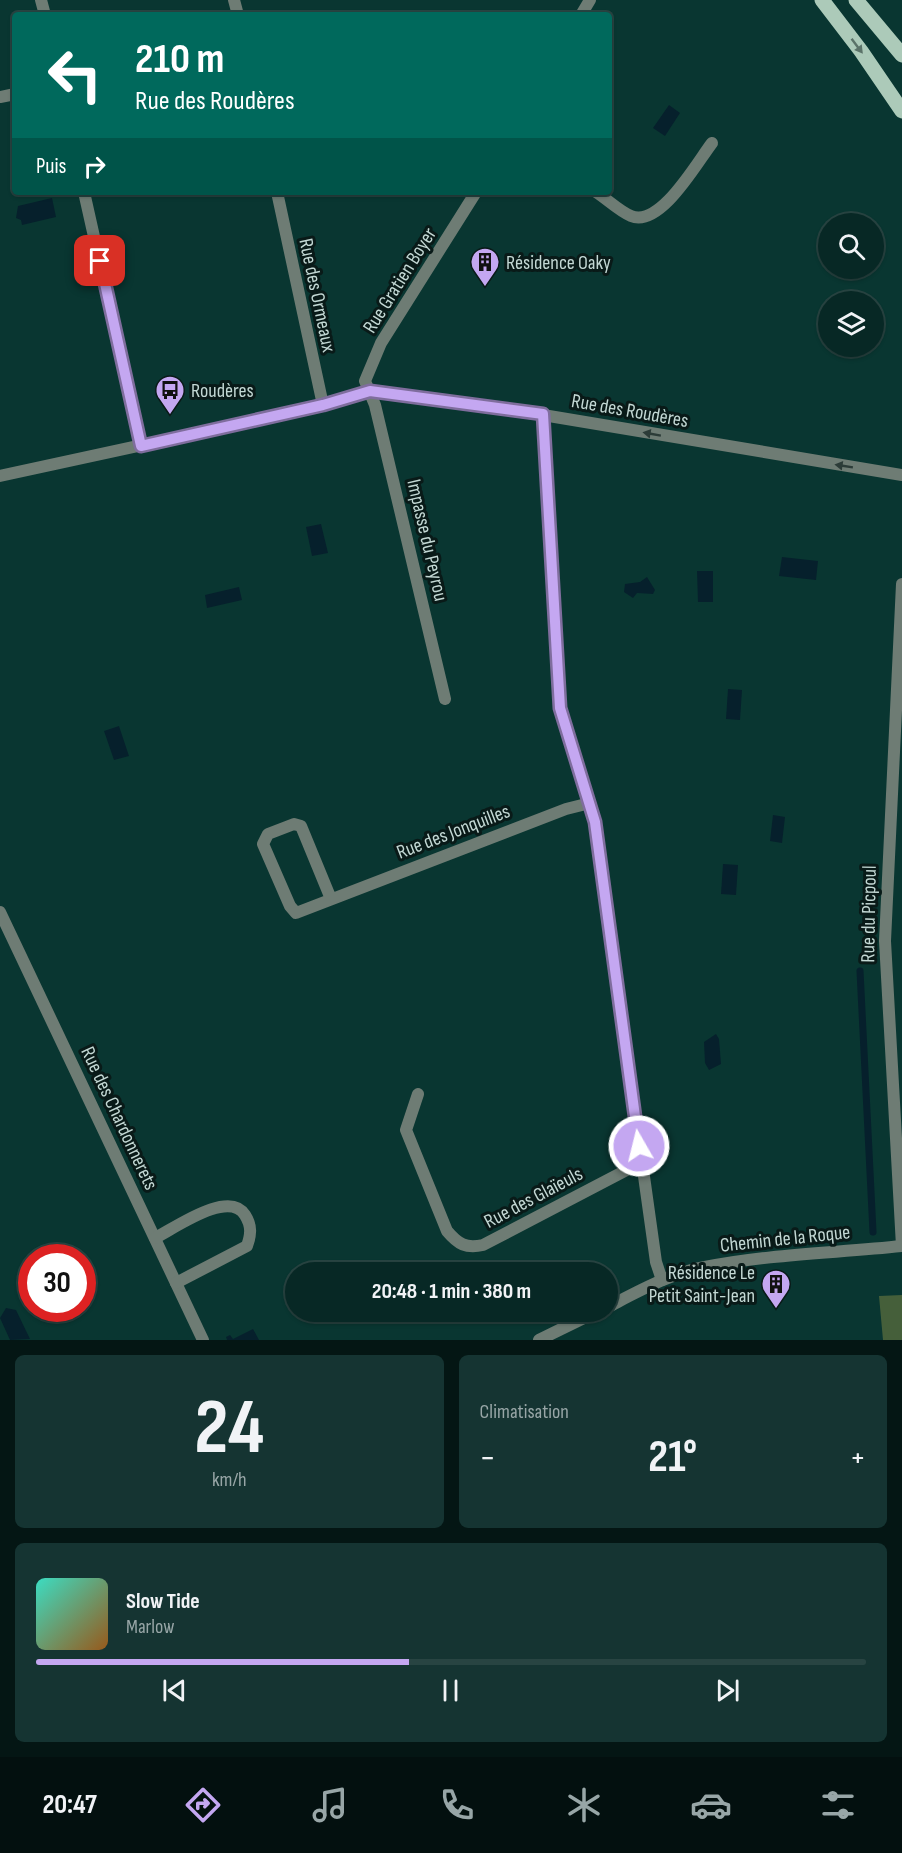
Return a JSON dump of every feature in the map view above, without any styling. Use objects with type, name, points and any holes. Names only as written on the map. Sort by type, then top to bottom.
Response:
[{"type":"main road","points":[[822,0],[861,51],[902,111]]},
{"type":"main road","points":[[856,0],[902,55]]},
{"type":"street","points":[[600,195],[631,216],[647,218],[660,211],[712,143]]},
{"type":"street","points":[[85,195],[141,446]]},
{"type":"street","name":"Rue des Ormeaux","points":[[278,195],[323,405]]},
{"type":"street","name":"Rue Gratien Boyer","points":[[370,391],[365,381],[381,343],[474,195]]},
{"type":"street","name":"Rue des Roudères","points":[[0,476],[323,405],[370,391],[543,414],[902,475]]},
{"type":"street","name":"Impasse du Peyrou","points":[[370,391],[445,699]]},
{"type":"street","points":[[543,414],[560,708],[595,822],[656,1262],[662,1280]]},
{"type":"street","name":"Rue du Picpoul","points":[[902,584],[885,941],[902,1245]]},
{"type":"street","name":"Rue des Jonquilles","points":[[331,899],[301,826],[294,824],[268,834],[263,843],[290,906],[296,913],[566,809],[590,803]]},
{"type":"street","name":"Rue des Chardonnerets","points":[[0,912],[203,1340]]},
{"type":"street","name":"Rue des Glaïeuls","points":[[418,1094],[406,1130],[447,1231],[456,1242],[470,1248],[483,1245],[642,1162]]},
{"type":"street","points":[[155,1238],[219,1205],[233,1205],[243,1211],[250,1222],[251,1236],[247,1246],[176,1283]]},
{"type":"street","name":"Chemin de la Roque","points":[[618,1302],[662,1280],[713,1266],[902,1245]]},
{"type":"street","points":[[539,1340],[576,1322]]},
{"type":"green space","points":[[902,1295],[902,1340],[883,1340],[879,1296]]},
{"type":"water","points":[[669,105],[680,113],[665,136],[653,128]]},
{"type":"water","points":[[52,198],[56,217],[22,225],[21,220],[16,218],[18,206]]},
{"type":"water","points":[[321,524],[328,553],[312,556],[306,527]]},
{"type":"water","points":[[782,557],[818,561],[816,580],[779,576]]},
{"type":"water","points":[[697,571],[713,571],[713,602],[698,602]]},
{"type":"water","points":[[647,577],[655,590],[653,594],[637,593],[633,598],[624,592],[625,584],[640,582]]},
{"type":"water","points":[[239,587],[242,600],[207,608],[205,595]]},
{"type":"water","points":[[728,689],[742,690],[740,720],[726,719]]},
{"type":"water","points":[[119,726],[129,756],[114,760],[104,731]]},
{"type":"water","points":[[773,815],[785,817],[782,843],[770,841]]},
{"type":"water","points":[[723,864],[738,865],[736,895],[721,894]]},
{"type":"water","points":[[716,1034],[719,1039],[721,1064],[709,1070],[705,1063],[704,1042]]},
{"type":"water","points":[[6,1308],[16,1310],[18,1322],[22,1322],[30,1339],[10,1340],[0,1318]]},
{"type":"water","points":[[253,1329],[259,1340],[227,1340],[226,1337],[230,1335],[233,1339]]},
{"type":"waterway","points":[[860,971],[873,1232]]},
{"type":"place","name":"Résidence Oaky","points":[[485,288]]},
{"type":"place","name":"Roudères","points":[[170,416]]},
{"type":"place","name":"Résidence Le Petit Saint-Jean","points":[[776,1310]]},
{"type":"route","points":[[100,261],[141,446],[290,413],[370,391],[543,414],[560,708],[595,822],[639,1146]]}]
